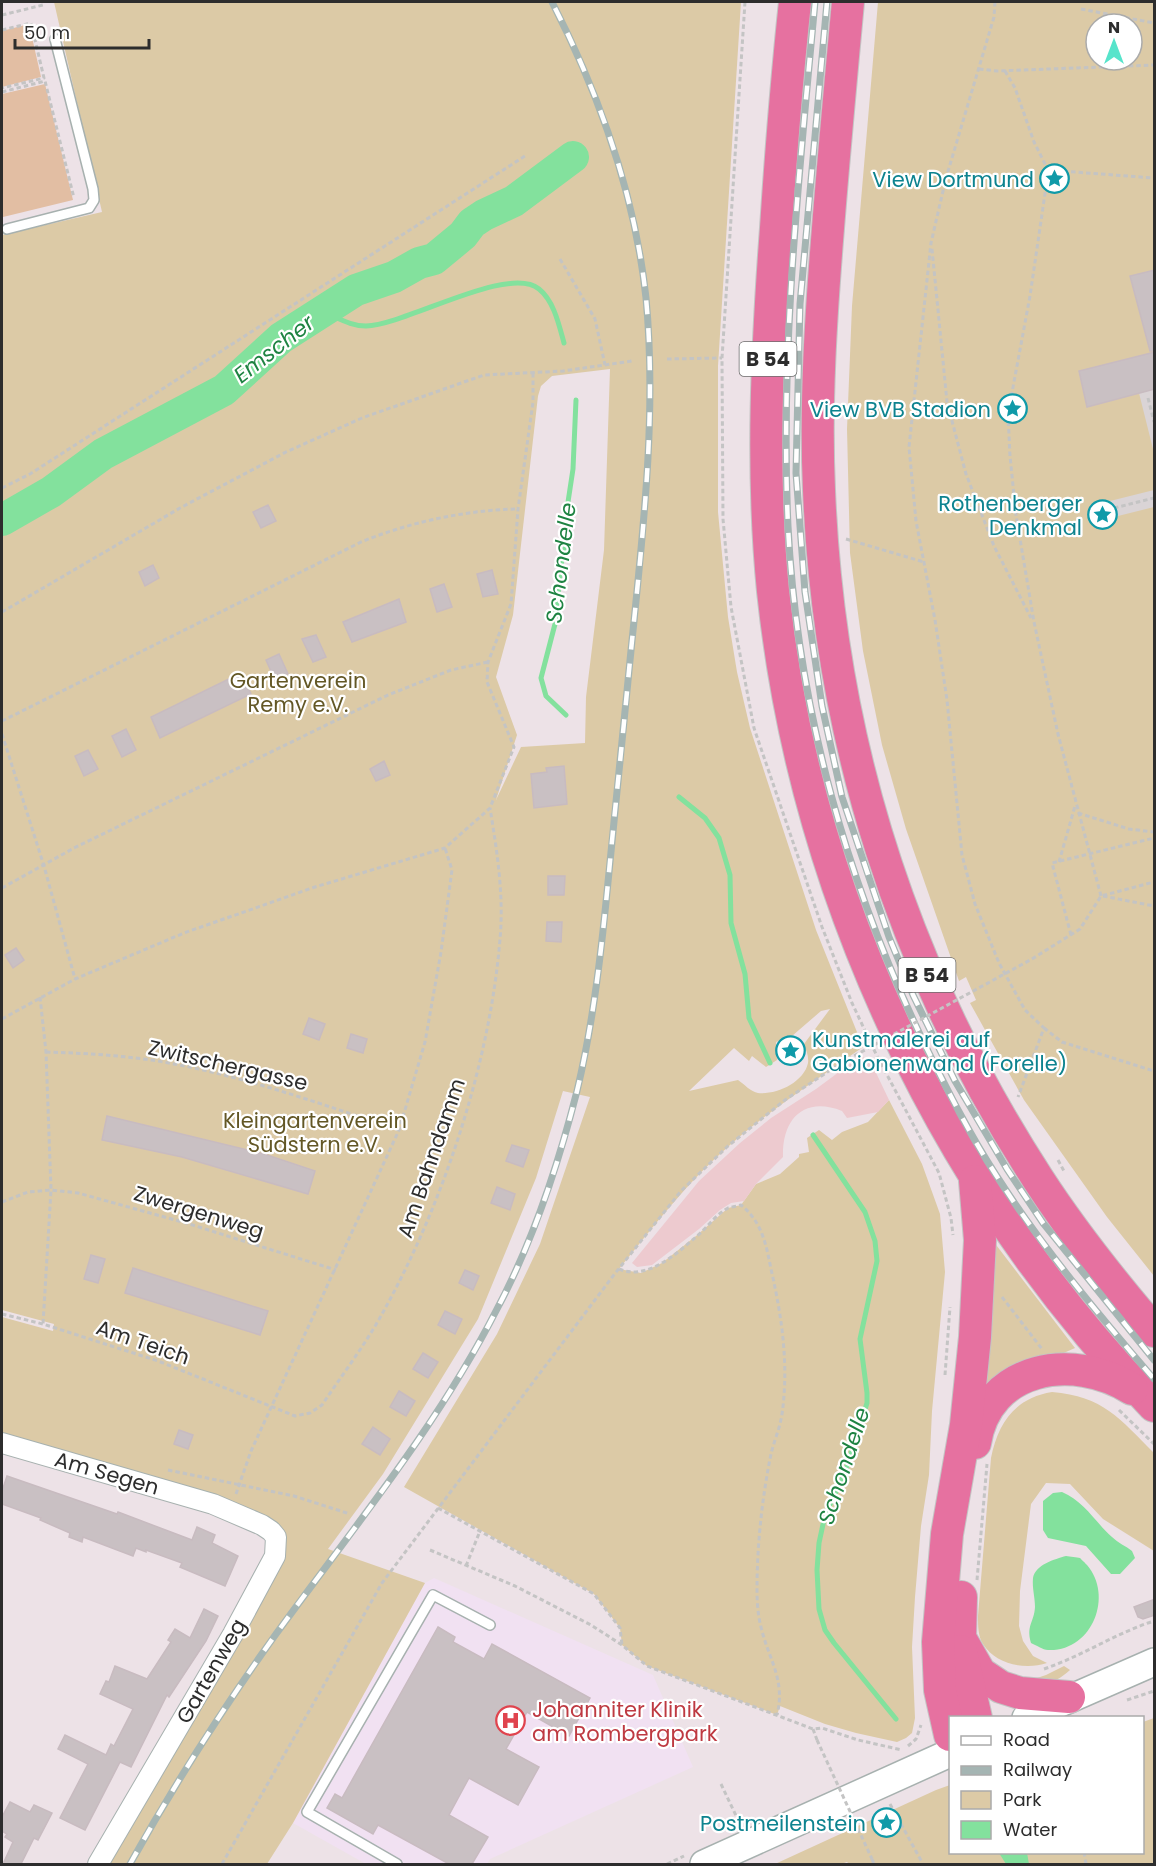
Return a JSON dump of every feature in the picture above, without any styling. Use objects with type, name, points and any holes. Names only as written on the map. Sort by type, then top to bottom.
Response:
[{"type":"highway","name":"B 54","points":[[795,2],[774,248],[766,397],[767,490],[778,635],[809,790],[838,888],[867,964],[900,1040],[925,1089],[974,1174],[1023,1248],[1080,1324],[1152,1403]]},
{"type":"highway","name":"B 54","points":[[849,2],[826,257],[820,344],[818,438],[825,586],[839,681],[856,763],[878,843],[903,916],[930,981],[976,1075],[1038,1179],[1085,1246],[1155,1331]]},
{"type":"highway","points":[[949,1727],[940,1690],[938,1642],[947,1534],[966,1425],[979,1273],[979,1218],[974,1174]]},
{"type":"highway","points":[[976,1716],[964,1665],[959,1619],[971,1475],[978,1426],[988,1407],[1004,1389],[1039,1372],[1055,1369],[1097,1373],[1125,1385],[1152,1403]]},
{"type":"highway","points":[[960,1638],[980,1672],[993,1683],[1020,1693],[1070,1697]]},
{"type":"main road","points":[[1030,1716],[1155,1662]]},
{"type":"main road","points":[[704,1864],[949,1754]]},
{"type":"street","name":"Am Segen","points":[[2,1443],[213,1504]]},
{"type":"street","name":"Gartenweg","points":[[98,1864],[227,1644],[275,1556],[276,1537],[272,1531],[213,1504]]},
{"type":"lane","points":[[7,228],[88,208],[94,200],[55,39]]},
{"type":"lane","points":[[397,1864],[307,1812],[433,1595],[490,1625]]},
{"type":"path","points":[[667,359],[722,358],[745,2]]},
{"type":"path","points":[[995,2],[994,17],[946,178],[931,243],[909,447],[916,520],[947,700],[962,855],[975,904],[999,963],[1025,1010],[1062,1042],[1155,1071]]},
{"type":"path","points":[[2,15],[43,5]]},
{"type":"path","points":[[1081,9],[1155,23]]},
{"type":"path","points":[[2,30],[31,23],[44,78],[2,90]]},
{"type":"path","points":[[979,69],[1005,71],[1155,65]]},
{"type":"path","points":[[1005,71],[1015,88],[1034,142],[1050,174]]},
{"type":"path","points":[[2,90],[45,81],[75,202]]},
{"type":"path","points":[[2,488],[40,468],[525,156]]},
{"type":"path","points":[[1101,896],[1058,734],[1034,622],[1016,516],[1008,414],[1030,296],[1047,180],[1050,174],[1061,171],[1155,178]]},
{"type":"path","points":[[931,243],[946,402],[966,474],[994,546],[1034,622]]},
{"type":"path","points":[[560,259],[595,319],[605,365]]},
{"type":"path","points":[[2,612],[180,508],[296,448],[363,418],[484,375],[563,371],[632,361]]},
{"type":"path","points":[[2,1019],[75,979],[184,933],[282,898],[445,848],[490,808],[514,747],[487,682],[488,662],[511,604],[518,509],[533,402],[533,371]]},
{"type":"path","points":[[1148,398],[1155,422]]},
{"type":"path","points":[[1114,508],[1155,498]]},
{"type":"path","points":[[2,721],[384,532],[437,519],[497,509],[518,509]]},
{"type":"path","points":[[846,547],[845,539],[924,562]]},
{"type":"path","points":[[2,888],[84,843],[388,695],[451,670],[488,662]]},
{"type":"path","points":[[2,734],[44,866],[75,979]]},
{"type":"path","points":[[1059,862],[1076,802]]},
{"type":"path","name":"Am Bahndamm","points":[[272,1407],[295,1416],[310,1413],[322,1405],[382,1315],[409,1262],[468,1110],[491,1011],[500,926],[500,870],[490,808]]},
{"type":"path","points":[[1078,813],[1129,830],[1155,832]]},
{"type":"path","points":[[1071,935],[1052,863],[1155,838]]},
{"type":"path","points":[[350,1514],[294,1496],[238,1486],[251,1451],[399,1130],[425,1042],[441,952],[452,870],[445,848]]},
{"type":"path","points":[[222,1864],[382,1583],[619,1269],[681,1191],[728,1146],[785,1100],[841,1063],[1032,959],[1071,935],[1080,929],[1101,896],[1155,882]]},
{"type":"path","points":[[1101,896],[1155,906]]},
{"type":"path","points":[[961,990],[966,1000]]},
{"type":"path","points":[[40,997],[46,1052],[51,1190],[43,1324]]},
{"type":"path","points":[[1013,1089],[1018,1098],[1044,1028]]},
{"type":"path","name":"Zwitschergasse","points":[[46,1052],[104,1054],[153,1060],[207,1071],[303,1097],[399,1130]]},
{"type":"path","points":[[876,1054],[939,1173],[951,1218],[954,1243]]},
{"type":"path","points":[[1055,1156],[1067,1176]]},
{"type":"path","name":"Zwergenweg","points":[[2,1202],[28,1192],[51,1190],[78,1193],[186,1222],[336,1270]]},
{"type":"path","points":[[619,1269],[628,1273],[640,1273],[662,1263],[728,1208],[741,1205],[753,1214],[767,1247],[784,1347],[782,1415],[766,1485],[758,1558],[757,1594],[760,1627],[777,1670],[780,1699],[777,1715]]},
{"type":"path","points":[[979,1273],[991,1283],[1055,1369]]},
{"type":"path","name":"Am Teich","points":[[2,1314],[43,1324],[159,1361],[272,1407]]},
{"type":"path","points":[[1118,1410],[1155,1444]]},
{"type":"path","points":[[976,1586],[987,1463]]},
{"type":"path","points":[[438,1507],[594,1594],[620,1628],[622,1645]]},
{"type":"path","points":[[466,1566],[480,1531]]},
{"type":"path","points":[[430,1550],[515,1586],[591,1625],[622,1645],[647,1666],[813,1729],[822,1728],[858,1740],[903,1750],[916,1739],[922,1721]]},
{"type":"path","points":[[1036,1671],[1090,1652],[1136,1627],[1155,1621]]},
{"type":"path","points":[[813,1729],[874,1864]]},
{"type":"path","points":[[721,1784],[739,1821]]},
{"type":"path","points":[[889,1802],[923,1864]]},
{"type":"shaded area","points":[[29,24],[41,77],[2,87],[2,31]]},
{"type":"shaded area","points":[[45,84],[73,200],[3,217],[2,94]]},
{"type":"shaded area","points":[[1154,389],[1154,453],[1139,393]]},
{"type":"shaded area","points":[[1154,490],[1154,507],[1114,517],[1110,501]]},
{"type":"shaded area","name":"Johanniter Klinik am Rombergpark","points":[[434,1578],[653,1675],[693,1767],[490,1859],[487,1864],[366,1864],[293,1823],[425,1583]]},
{"type":"green space","points":[[54,2],[741,2],[718,366],[718,512],[728,617],[737,672],[750,728],[816,930],[863,1047],[795,1094],[730,1145],[672,1204],[619,1269],[641,1273],[662,1263],[728,1208],[741,1205],[756,1184],[780,1174],[799,1157],[799,1154],[809,1152],[807,1138],[819,1130],[832,1140],[842,1132],[868,1122],[889,1100],[922,1164],[940,1214],[945,1272],[932,1411],[929,1475],[921,1526],[915,1597],[912,1647],[915,1718],[912,1733],[906,1738],[897,1742],[856,1733],[825,1724],[780,1706],[777,1715],[647,1666],[622,1645],[620,1628],[594,1594],[404,1487],[497,1334],[540,1244],[590,1097],[563,1091],[536,1178],[478,1319],[383,1474],[328,1549],[425,1583],[293,1823],[267,1864],[95,1864],[283,1537],[2,1436],[2,1317],[53,1331],[54,1324],[2,1310],[2,235],[102,212]],"holes":[[[610,369],[604,550],[586,697],[585,743],[521,747],[496,800],[517,735],[496,677],[513,615],[538,396],[541,386],[552,376]],[[830,1009],[804,1044],[808,1058],[805,1070],[789,1086],[773,1092],[758,1093],[750,1090],[738,1080],[689,1091],[734,1048],[749,1061],[752,1056],[766,1067],[777,1060],[776,1042],[792,1036],[821,1011]]]},
{"type":"green space","points":[[878,2],[1154,2],[1154,1276],[1107,1217],[1024,1100],[970,1003],[976,1000],[966,977],[959,981],[906,829],[882,745],[863,651],[850,553],[847,429],[852,306]]},
{"type":"green space","points":[[990,1237],[1075,1348],[975,1392]]},
{"type":"green space","points":[[1052,1392],[1070,1394],[1098,1404],[1120,1420],[1154,1453],[1154,1551],[1103,1519],[1070,1484],[1046,1483],[1031,1504],[1020,1591],[1019,1626],[1023,1641],[1033,1656],[1047,1663],[1021,1666],[996,1657],[981,1641],[979,1631],[978,1616],[991,1458],[998,1434],[1010,1414],[1028,1400]]},
{"type":"green space","points":[[1064,1666],[1070,1670],[1056,1680],[1042,1683],[1031,1680],[1046,1675]]},
{"type":"green space","points":[[1154,1718],[1154,1864],[849,1864],[847,1862],[841,1864],[775,1864],[949,1785],[949,1854],[1144,1854],[1144,1722]]},
{"type":"sand","points":[[862,1055],[865,1060],[869,1058],[889,1100],[878,1112],[847,1118],[842,1111],[829,1107],[806,1109],[791,1122],[786,1132],[783,1157],[756,1184],[744,1201],[731,1203],[720,1210],[652,1265],[637,1267],[632,1263],[699,1181],[740,1143],[771,1118]]},
{"type":"water","points":[[1062,1492],[1077,1501],[1112,1537],[1132,1551],[1135,1558],[1120,1574],[1111,1574],[1086,1546],[1048,1538],[1043,1530],[1043,1501],[1053,1493]]},
{"type":"water","points":[[1066,1556],[1080,1558],[1087,1565],[1095,1578],[1098,1606],[1087,1632],[1076,1642],[1063,1648],[1046,1650],[1031,1643],[1030,1628],[1035,1607],[1033,1578],[1041,1566]]},
{"type":"water","points":[[1000,1854],[1027,1854],[1029,1864],[1006,1864]]},
{"type":"building","points":[[1155,270],[1155,351],[1150,351],[1130,276]]},
{"type":"building","points":[[1155,352],[1155,389],[1087,407],[1079,371]]},
{"type":"building","points":[[268,505],[276,521],[261,528],[253,512]]},
{"type":"building","points":[[153,565],[159,578],[145,586],[139,572]]},
{"type":"building","points":[[492,570],[498,594],[483,597],[477,574]]},
{"type":"building","points":[[444,584],[452,607],[437,612],[430,589]]},
{"type":"building","points":[[399,599],[406,622],[352,642],[343,622]]},
{"type":"building","points":[[316,635],[326,657],[313,662],[302,639]]},
{"type":"building","points":[[279,654],[288,674],[275,680],[266,660]]},
{"type":"building","points":[[241,673],[251,694],[160,738],[151,717]]},
{"type":"building","points":[[126,729],[136,750],[122,757],[112,736]]},
{"type":"building","points":[[88,750],[98,769],[84,776],[75,756]]},
{"type":"building","points":[[384,761],[390,775],[376,781],[370,769]]},
{"type":"building","points":[[564,766],[567,804],[534,808],[531,774],[547,772],[546,768]]},
{"type":"building","points":[[548,876],[565,876],[564,895],[548,895]]},
{"type":"building","points":[[547,922],[562,922],[561,942],[546,941]]},
{"type":"building","points":[[16,948],[24,960],[13,968],[5,955]]},
{"type":"building","points":[[309,1018],[325,1024],[319,1040],[303,1034]]},
{"type":"building","points":[[351,1034],[367,1039],[363,1053],[347,1048]]},
{"type":"building","points":[[107,1116],[264,1154],[315,1171],[308,1194],[182,1157],[102,1140]]},
{"type":"building","points":[[512,1145],[529,1150],[523,1167],[506,1161]]},
{"type":"building","points":[[497,1187],[515,1194],[510,1210],[491,1203]]},
{"type":"building","points":[[91,1255],[105,1259],[98,1283],[84,1279]]},
{"type":"building","points":[[133,1268],[268,1311],[260,1335],[125,1293]]},
{"type":"building","points":[[465,1270],[479,1276],[473,1290],[459,1283]]},
{"type":"building","points":[[445,1311],[462,1319],[455,1334],[438,1325]]},
{"type":"building","points":[[423,1353],[438,1362],[428,1378],[413,1369]]},
{"type":"building","points":[[399,1391],[415,1401],[406,1416],[390,1407]]},
{"type":"building","points":[[373,1427],[390,1439],[380,1455],[362,1444]]},
{"type":"building","points":[[179,1430],[193,1435],[188,1449],[174,1444]]},
{"type":"building","points":[[7,1476],[117,1514],[118,1512],[192,1540],[197,1527],[215,1535],[212,1543],[238,1556],[225,1586],[180,1567],[182,1563],[146,1550],[146,1552],[136,1548],[133,1556],[83,1537],[82,1542],[69,1537],[70,1533],[40,1520],[41,1518],[2,1504],[2,1491]]},
{"type":"building","points":[[1155,1599],[1155,1615],[1143,1619],[1138,1617],[1134,1607]]},
{"type":"building","points":[[204,1609],[218,1616],[206,1641],[169,1697],[167,1695],[131,1767],[120,1762],[85,1830],[60,1818],[88,1764],[58,1749],[65,1735],[106,1755],[111,1744],[114,1746],[133,1709],[100,1694],[106,1681],[109,1682],[115,1666],[147,1679],[171,1642],[168,1640],[175,1629],[190,1638]]},
{"type":"building","points":[[438,1627],[455,1637],[453,1642],[484,1659],[492,1644],[590,1698],[569,1736],[527,1712],[506,1749],[539,1767],[518,1805],[469,1778],[449,1815],[488,1837],[472,1864],[449,1864],[378,1825],[373,1834],[327,1808],[335,1794],[342,1798]]},
{"type":"building","points":[[10,1802],[30,1812],[34,1805],[52,1813],[38,1840],[34,1838],[21,1864],[3,1864],[13,1842],[5,1837],[7,1834],[2,1831],[2,1817]]},
{"type":"waterway","name":"Emscher","points":[[2,520],[51,492],[103,454],[224,390],[281,338],[356,290],[394,277],[419,263],[434,259],[463,235],[472,223],[514,201],[573,157]]},
{"type":"waterway","name":"Schondelle","points":[[323,312],[349,323],[366,326],[406,316],[481,289],[524,283],[539,289],[549,300],[564,343]]},
{"type":"waterway","name":"Schondelle","points":[[566,715],[546,696],[541,678],[555,624],[561,564],[568,537],[568,502],[573,469],[576,400]]},
{"type":"waterway","name":"Schondelle","points":[[679,797],[705,818],[719,838],[730,875],[731,923],[745,974],[749,1018],[770,1063]]},
{"type":"waterway","name":"Schondelle","points":[[813,1135],[865,1212],[875,1241],[877,1261],[860,1339],[867,1403],[845,1473],[825,1515],[819,1543],[817,1570],[819,1609],[825,1630],[834,1643],[896,1719]]},
{"type":"railway","points":[[130,1864],[182,1776],[237,1690],[421,1436],[473,1352],[510,1283],[533,1230],[562,1147],[577,1091],[593,1010],[600,955],[638,586],[649,442],[649,346],[641,259],[624,183],[585,72],[552,2]]},
{"type":"railway","points":[[815,2],[792,264],[786,460],[793,594],[802,662],[831,796],[851,861],[899,989],[928,1051],[986,1160],[1051,1254],[1154,1379]]},
{"type":"railway","points":[[827,2],[800,304],[796,473],[805,592],[822,706],[842,797],[889,937],[913,995],[955,1081],[1007,1169],[1043,1223],[1154,1360]]},
{"type":"place","name":"View Dortmund","points":[[1055,179]]},
{"type":"place","name":"View BVB Stadion","points":[[1012,409]]},
{"type":"place","name":"Rothenberger Denkmal","points":[[1103,515]]},
{"type":"place","name":"Kunstmalerei auf Gabionenwand (Forelle)","points":[[791,1051]]},
{"type":"place","name":"Johanniter Klinik am Rombergpark","points":[[511,1721]]},
{"type":"place","name":"Postmeilenstein","points":[[887,1823]]},
{"type":"park label","name":"Gartenverein Remy e.V.","points":[[298,692]]},
{"type":"park label","name":"Kleingartenverein Südstern e.V.","points":[[315,1132]]}]
